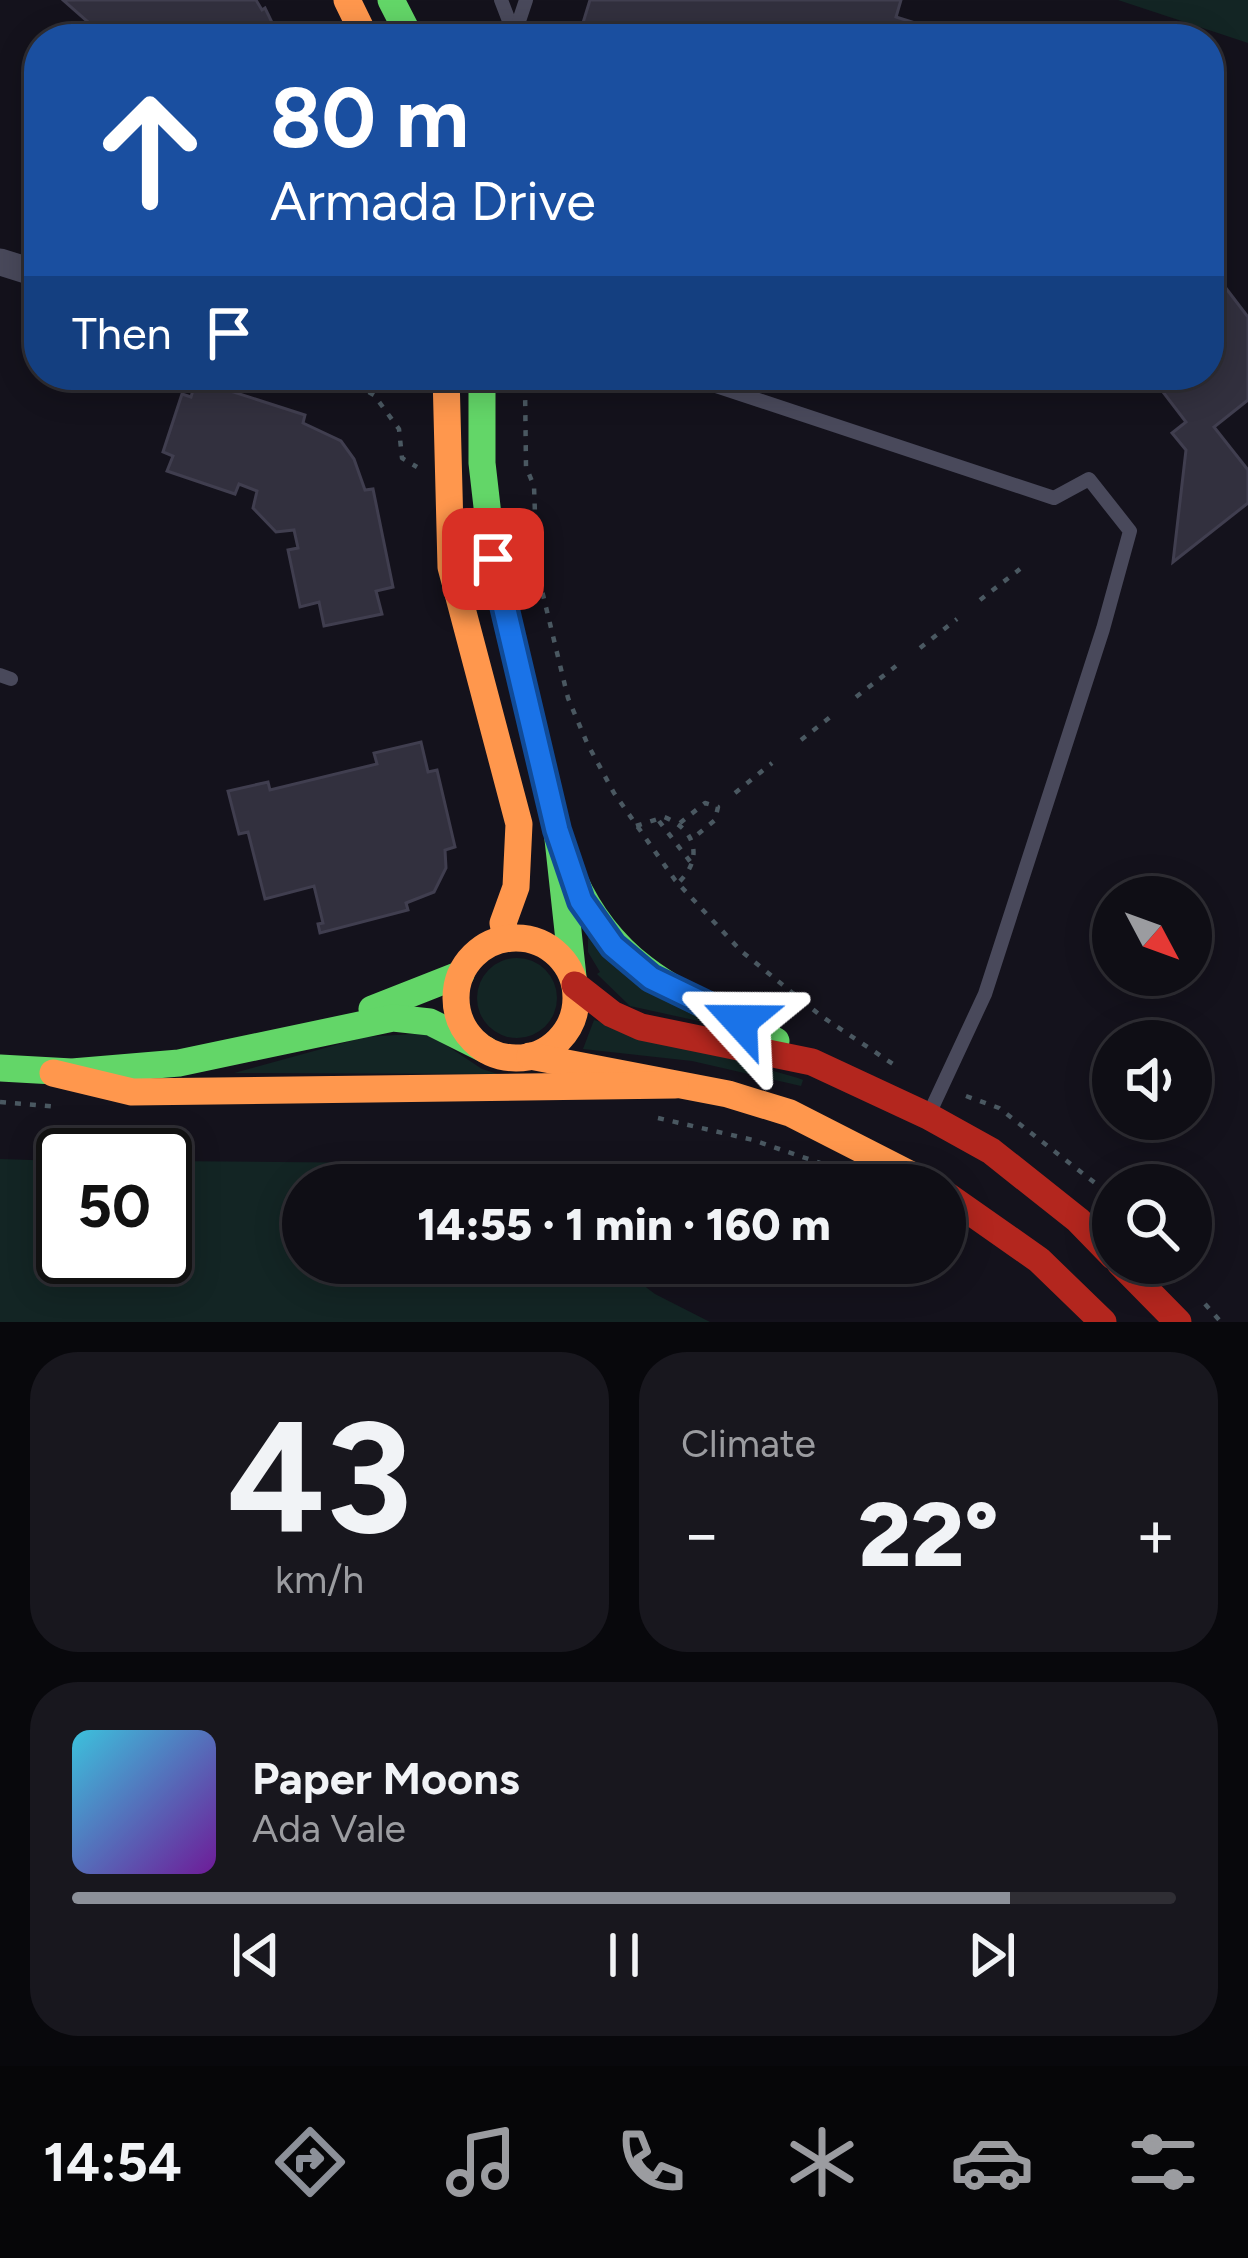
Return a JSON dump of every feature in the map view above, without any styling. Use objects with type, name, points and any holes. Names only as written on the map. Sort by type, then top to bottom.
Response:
[{"type":"main road","points":[[446,390],[451,567],[519,824],[516,887],[503,923],[506,938]]},
{"type":"main road","points":[[355,1021],[429,1020],[486,1050],[515,1058],[548,1049],[572,1021],[576,1003],[557,830],[493,559],[482,463],[482,390]]},
{"type":"main road","points":[[557,830],[581,901],[613,946],[651,978],[991,1151],[1092,1234]]},
{"type":"main road","points":[[486,1050],[472,1039],[457,1008],[461,974],[472,956],[506,938],[527,938],[547,945],[562,958],[574,981],[612,1014],[641,1027],[812,1062]]},
{"type":"main road","points":[[52,1073],[228,1056],[299,1041],[461,974]]},
{"type":"main road","points":[[530,1056],[728,1094],[790,1113],[890,1164]]},
{"type":"main road","points":[[0,1068],[52,1073],[132,1092],[675,1084]]},
{"type":"main road","points":[[966,1208],[1039,1260],[1103,1322]]},
{"type":"main road","points":[[1141,1284],[1178,1322]]},
{"type":"lane","points":[[728,390],[1054,498],[1089,479],[1130,531],[985,994],[928,1117]]},
{"type":"path","points":[[365,390],[399,429],[402,458],[417,467]]},
{"type":"path","points":[[525,390],[526,467],[534,486],[537,570],[568,698],[586,743],[677,883],[741,951],[821,1016],[896,1063],[898,1074]]},
{"type":"path","points":[[980,600],[1020,569]]},
{"type":"path","points":[[920,648],[956,619]]},
{"type":"path","points":[[856,697],[896,666]]},
{"type":"path","points":[[801,740],[834,714]]},
{"type":"path","points":[[735,793],[772,764]]},
{"type":"path","points":[[680,823],[705,803],[718,807],[715,820],[692,839]]},
{"type":"path","points":[[636,826],[657,818],[680,823],[692,839],[692,864],[677,883]]},
{"type":"path","points":[[657,818],[692,864]]},
{"type":"path","points":[[966,1096],[999,1108],[1092,1181]]},
{"type":"shaded area","points":[[1118,0],[1248,0],[1248,43],[1224,35],[1224,24],[1191,24]]},
{"type":"shaded area","points":[[588,933],[703,1022],[630,1006],[597,974],[588,952]]},
{"type":"shaded area","points":[[517,958],[545,970],[557,998],[545,1026],[517,1038],[489,1026],[477,998],[489,970]]},
{"type":"shaded area","points":[[594,1020],[803,1080],[801,1086],[692,1061],[583,1049]]},
{"type":"shaded area","points":[[428,1033],[482,1069],[498,1074],[234,1073],[365,1037]]},
{"type":"shaded area","points":[[0,1159],[36,1160],[36,1284],[192,1284],[192,1161],[479,1164],[282,1164],[282,1284],[642,1284],[710,1322],[0,1322]]},
{"type":"building","points":[[63,0],[256,0],[273,24],[90,24]]},
{"type":"building","points":[[590,0],[901,0],[896,17],[918,24],[583,24]]},
{"type":"building","points":[[1224,286],[1248,317],[1248,400],[1214,427],[1248,470],[1248,503],[1173,562],[1186,450],[1172,433],[1186,422],[1161,390],[1224,390]]},
{"type":"building","points":[[193,390],[227,390],[305,415],[303,423],[341,441],[354,459],[365,490],[373,489],[393,587],[376,591],[382,614],[324,626],[319,602],[300,607],[288,550],[298,548],[294,530],[276,532],[253,508],[257,491],[239,484],[235,494],[167,471],[173,456],[163,452],[182,394],[191,397]]},
{"type":"building","points":[[421,742],[428,772],[437,770],[455,847],[445,850],[446,868],[434,892],[406,903],[408,910],[320,933],[318,924],[323,923],[314,886],[265,899],[248,832],[239,834],[228,791],[268,782],[270,790],[377,764],[374,753]]},
{"type":"traffic: fast","points":[[391,0],[403,24]]},
{"type":"traffic: fast","points":[[482,390],[482,463],[493,559],[557,830],[573,977]]},
{"type":"traffic: fast","points":[[574,879],[591,911],[634,960],[685,995],[776,1041]]},
{"type":"traffic: fast","points":[[372,1009],[461,974]]},
{"type":"traffic: fast","points":[[0,1068],[72,1072],[179,1063],[393,1018],[430,1022],[486,1050]]},
{"type":"traffic: slow","points":[[347,0],[359,24]]},
{"type":"traffic: slow","points":[[446,390],[451,567],[519,824],[516,887],[503,923],[506,938]]},
{"type":"traffic: slow","points":[[516,938],[539,943],[558,956],[571,975],[576,998],[571,1021],[558,1040],[539,1053],[516,1058],[493,1053],[474,1040],[461,1021],[456,998],[461,975],[474,956],[493,943],[516,938]]},
{"type":"traffic: slow","points":[[530,1056],[728,1094],[790,1113],[890,1164]]},
{"type":"traffic: slow","points":[[53,1073],[132,1092],[675,1085]]},
{"type":"traffic: jam","points":[[575,985],[612,1014],[641,1027],[812,1062],[928,1116],[991,1151],[1092,1234]]},
{"type":"traffic: jam","points":[[966,1209],[1039,1260],[1103,1322]]},
{"type":"traffic: jam","points":[[1141,1284],[1178,1322]]},
{"type":"route","points":[[493,559],[557,830],[581,901],[613,946],[651,978],[740,1021]]}]
